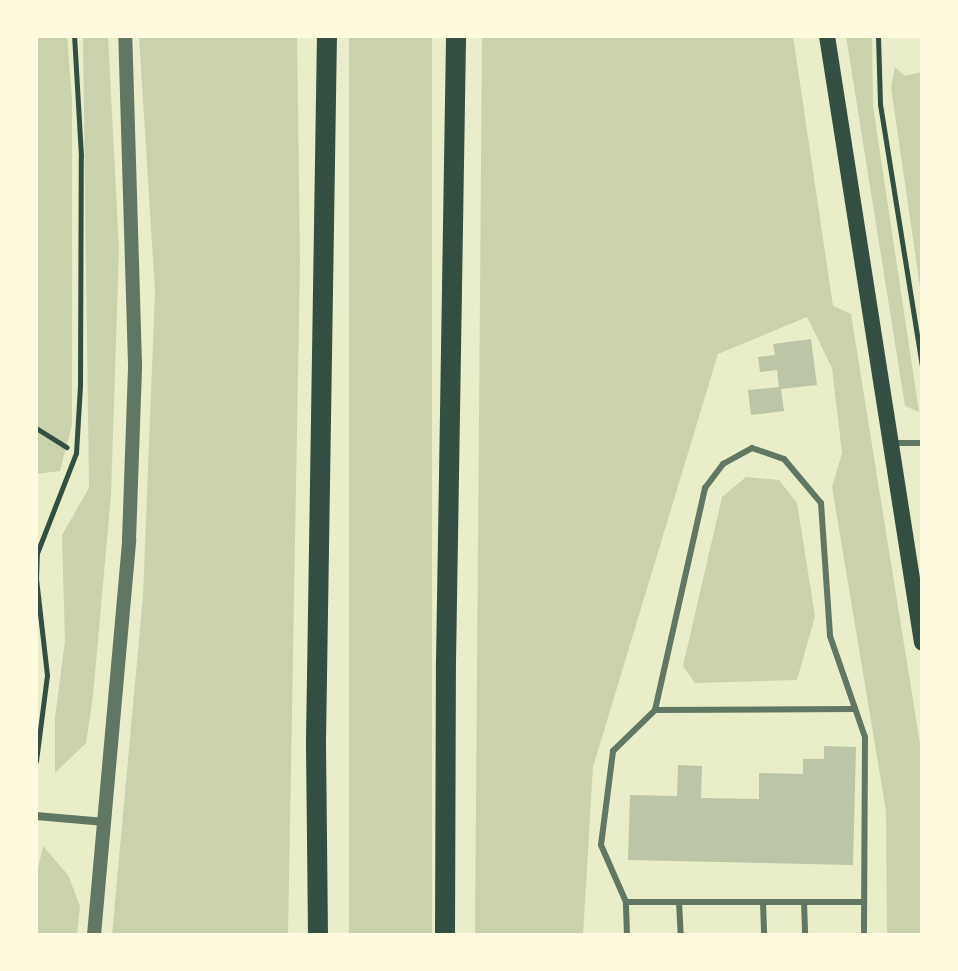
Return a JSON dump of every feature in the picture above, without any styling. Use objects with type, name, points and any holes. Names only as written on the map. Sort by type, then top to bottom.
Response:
[{"type":"highway","points":[[318,935],[316,741],[327,36]]},
{"type":"highway","points":[[445,935],[445,678],[456,36]]},
{"type":"main road","points":[[827,36],[922,643]]},
{"type":"street","points":[[94,935],[129,540],[135,364],[125,36]]},
{"type":"street","points":[[36,816],[105,822]]},
{"type":"lane","points":[[890,443],[922,443]]},
{"type":"lane","points":[[627,935],[626,902],[601,845],[613,751],[655,710],[705,488],[723,464],[752,448],[784,459],[821,503],[830,636],[865,737],[864,935]]},
{"type":"lane","points":[[655,710],[855,709]]},
{"type":"lane","points":[[626,902],[864,902]]},
{"type":"lane","points":[[679,902],[681,935]]},
{"type":"lane","points":[[763,902],[764,935]]},
{"type":"lane","points":[[804,902],[805,935]]},
{"type":"path","points":[[36,761],[47,675],[36,579],[37,553],[76,453],[81,156],[74,36]]},
{"type":"path","points":[[878,36],[880,104],[922,367]]},
{"type":"path","points":[[36,428],[66,447]]},
{"type":"green space","points":[[36,36],[67,36],[72,100],[72,425],[60,471],[36,474]]},
{"type":"green space","points":[[83,36],[108,36],[119,249],[111,495],[86,743],[55,773],[55,718],[65,641],[62,535],[89,488]]},
{"type":"green space","points":[[139,36],[297,36],[300,261],[288,935],[112,935],[143,596],[155,291]]},
{"type":"green space","points":[[349,36],[432,36],[432,935],[349,935]]},
{"type":"green space","points":[[482,36],[793,36],[833,306],[851,314],[922,756],[922,935],[887,935],[886,811],[832,487],[842,453],[832,368],[807,317],[718,354],[593,767],[583,935],[475,935]]},
{"type":"green space","points":[[846,36],[872,36],[873,106],[919,412],[905,406]]},
{"type":"green space","points":[[895,67],[905,76],[922,72],[922,301],[891,87]]},
{"type":"green space","points":[[746,477],[779,480],[797,503],[815,616],[797,680],[695,683],[683,666],[722,497]]},
{"type":"green space","points":[[43,846],[68,875],[80,906],[77,935],[36,935],[36,877]]},
{"type":"building","points":[[811,339],[817,385],[781,389],[784,411],[751,415],[748,390],[779,387],[777,370],[760,372],[758,357],[775,355],[773,344]]},
{"type":"building","points":[[824,746],[856,747],[853,865],[628,860],[630,795],[677,796],[678,765],[702,766],[701,798],[759,799],[759,773],[803,774],[803,759],[824,759]]}]
